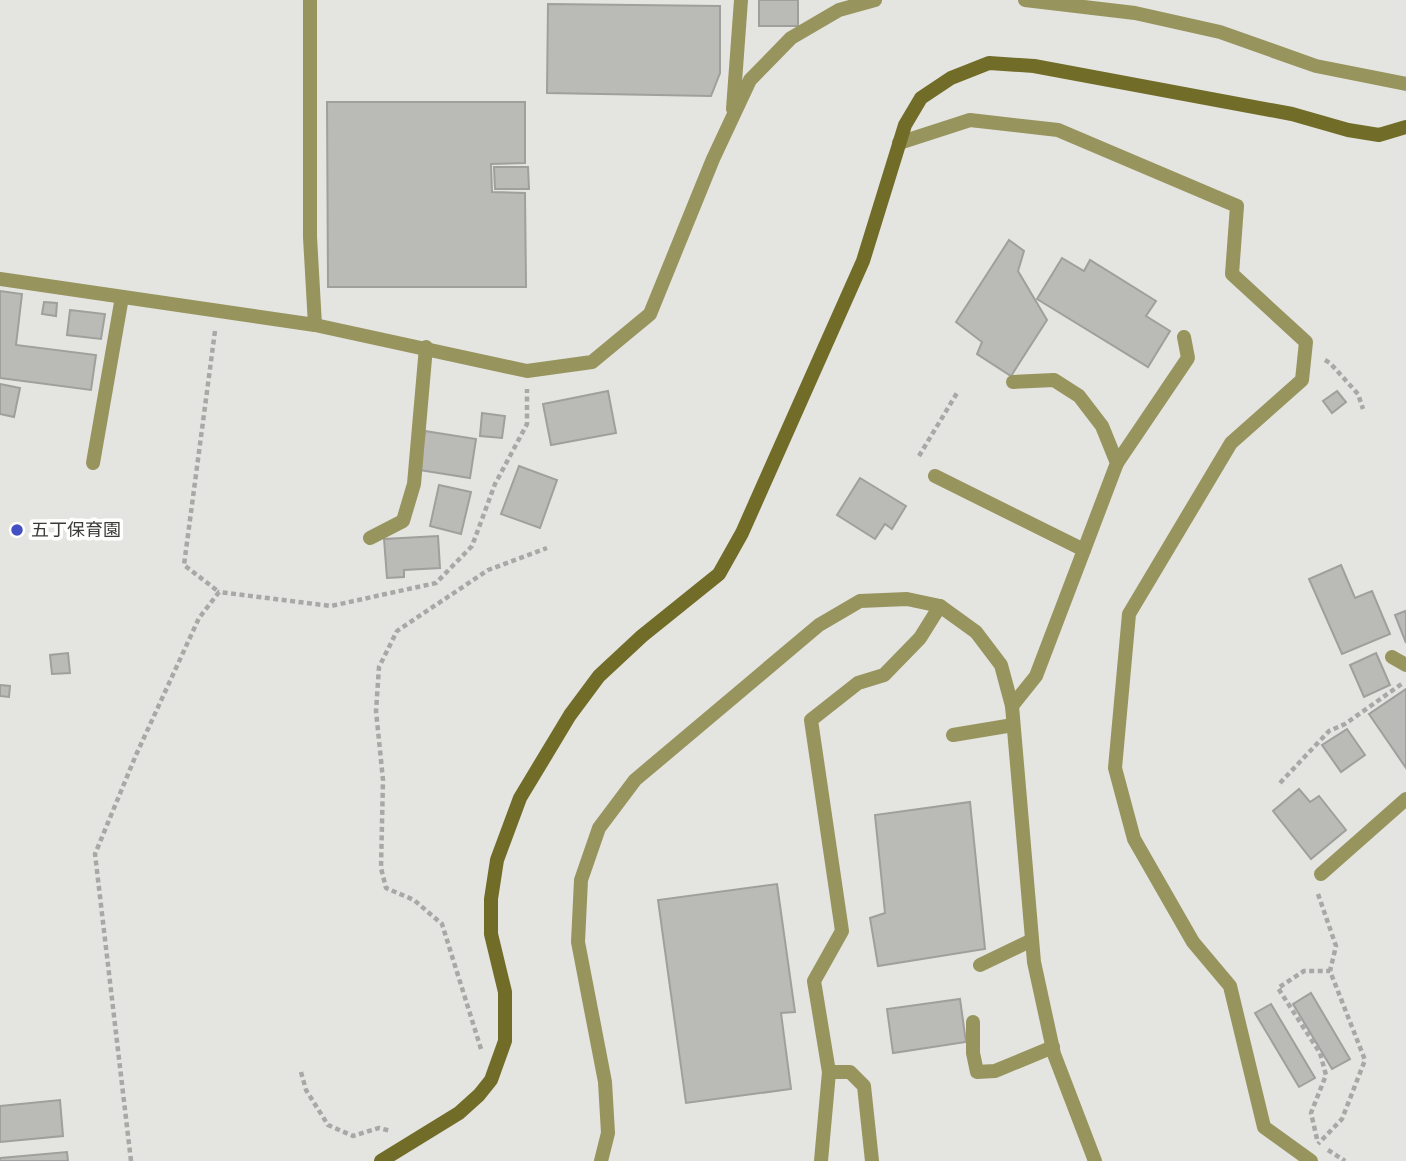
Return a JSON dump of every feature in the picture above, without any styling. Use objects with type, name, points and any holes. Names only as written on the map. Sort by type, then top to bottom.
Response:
[{"type":"street","points":[[310,0],[310,237],[315,325]]},
{"type":"street","points":[[733,121],[741,0]]},
{"type":"street","points":[[0,279],[315,325],[527,371],[592,362],[650,314],[713,159],[750,80],[791,38],[839,10],[875,0]]},
{"type":"street","points":[[1025,0],[1135,13],[1220,32],[1316,66],[1406,83]]},
{"type":"street","points":[[381,1161],[458,1113],[479,1095],[491,1080],[505,1041],[505,992],[491,934],[491,899],[497,860],[520,798],[570,715],[599,676],[642,636],[719,574],[742,533],[863,261],[905,125],[921,98],[951,78],[989,63],[1034,66],[1143,86],[1293,114],[1348,130],[1379,135],[1406,127]]},
{"type":"street","points":[[899,143],[970,120],[1058,130],[1237,206],[1232,274],[1306,342],[1302,380],[1231,443],[1129,614],[1115,768],[1133,839],[1193,942],[1230,986],[1264,1127],[1311,1161]]},
{"type":"street","points":[[93,463],[121,297]]},
{"type":"street","points":[[1012,706],[1035,676],[1117,463],[1188,358],[1184,337]]},
{"type":"street","points":[[370,538],[403,521],[414,484],[426,347]]},
{"type":"street","points":[[1013,382],[1054,380],[1079,396],[1102,426],[1117,463]]},
{"type":"street","points":[[935,476],[1084,550]]},
{"type":"street","points":[[601,1161],[608,1133],[605,1082],[578,942],[582,880],[599,828],[635,780],[819,625],[860,601],[907,599],[940,606],[976,632],[1002,665],[1012,706],[1034,962],[1053,1047],[1095,1161]]},
{"type":"street","points":[[821,1161],[829,1072],[814,981],[842,931],[811,720],[858,683],[884,675],[919,638],[940,606]]},
{"type":"street","points":[[1392,657],[1406,665]]},
{"type":"street","points":[[953,735],[1013,725]]},
{"type":"street","points":[[1321,874],[1406,799]]},
{"type":"street","points":[[980,965],[1032,940]]},
{"type":"street","points":[[972,1022],[977,1072],[995,1070],[1053,1047]]},
{"type":"street","points":[[829,1072],[850,1072],[864,1086],[872,1161]]},
{"type":"path","points":[[218,309],[184,565],[219,592],[331,606],[436,583],[472,546],[495,484],[527,424],[527,371]]},
{"type":"path","points":[[1305,349],[1330,363],[1358,394],[1363,409]]},
{"type":"path","points":[[919,456],[957,393]]},
{"type":"path","points":[[491,1080],[442,924],[414,900],[386,888],[381,868],[383,780],[376,711],[379,667],[397,632],[488,570],[547,548]]},
{"type":"path","points":[[131,1161],[95,854],[136,755],[199,618],[219,592]]},
{"type":"path","points":[[1280,783],[1329,731],[1383,699],[1406,680]]},
{"type":"path","points":[[1318,1144],[1342,1119],[1365,1060],[1330,971],[1336,946],[1317,895],[1321,874]]},
{"type":"path","points":[[1330,971],[1304,971],[1278,988],[1320,1053],[1326,1075],[1311,1113],[1318,1144],[1345,1161]]},
{"type":"path","points":[[301,1072],[306,1090],[328,1125],[353,1136],[379,1128],[419,1138]]},
{"type":"building","points":[[759,0],[798,0],[798,26],[759,26]]},
{"type":"building","points":[[548,4],[720,6],[720,73],[711,96],[547,93]]},
{"type":"building","points":[[327,102],[525,102],[525,163],[491,164],[492,192],[525,193],[526,287],[328,287]]},
{"type":"building","points":[[494,167],[528,167],[529,189],[495,189]]},
{"type":"building","points":[[1009,240],[1024,251],[1018,271],[1047,320],[1011,376],[977,354],[982,342],[956,322]]},
{"type":"building","points":[[1062,258],[1084,271],[1090,260],[1156,301],[1146,316],[1170,331],[1148,367],[1037,299]]},
{"type":"building","points":[[0,291],[22,294],[16,345],[96,355],[91,390],[0,378]]},
{"type":"building","points":[[44,302],[57,303],[56,316],[42,314]]},
{"type":"building","points":[[70,310],[105,314],[101,339],[67,335]]},
{"type":"building","points":[[0,384],[20,388],[14,417],[0,414]]},
{"type":"building","points":[[608,391],[616,433],[551,445],[543,404]]},
{"type":"building","points":[[1337,391],[1346,402],[1332,413],[1323,401]]},
{"type":"building","points":[[482,413],[505,416],[502,438],[480,436]]},
{"type":"building","points":[[425,431],[476,439],[470,478],[419,470]]},
{"type":"building","points":[[519,466],[557,480],[540,528],[501,514]]},
{"type":"building","points":[[860,478],[906,506],[892,529],[885,524],[875,539],[837,515]]},
{"type":"building","points":[[439,485],[471,492],[461,534],[430,526]]},
{"type":"building","points":[[438,536],[440,568],[404,570],[404,577],[387,578],[384,539]]},
{"type":"building","points":[[1341,565],[1355,598],[1372,591],[1390,634],[1342,654],[1309,579]]},
{"type":"building","points":[[1405,611],[1406,614],[1406,643],[1395,615]]},
{"type":"building","points":[[68,653],[70,673],[52,674],[50,655]]},
{"type":"building","points":[[1376,653],[1390,685],[1364,697],[1350,665]]},
{"type":"building","points":[[0,685],[10,686],[9,697],[0,696]]},
{"type":"building","points":[[1406,689],[1406,768],[1369,714]]},
{"type":"building","points":[[1347,729],[1365,755],[1341,772],[1322,745]]},
{"type":"building","points":[[1299,789],[1310,802],[1319,796],[1346,830],[1311,859],[1273,811]]},
{"type":"building","points":[[970,802],[985,949],[878,966],[870,918],[885,913],[875,815]]},
{"type":"building","points":[[777,884],[795,1012],[781,1013],[791,1089],[686,1103],[658,900]]},
{"type":"building","points":[[1311,993],[1350,1059],[1332,1069],[1293,1004]]},
{"type":"building","points":[[960,999],[966,1042],[893,1053],[887,1009]]},
{"type":"building","points":[[1271,1004],[1315,1078],[1299,1087],[1255,1013]]},
{"type":"building","points":[[60,1100],[63,1136],[0,1142],[0,1106]]},
{"type":"building","points":[[67,1152],[68,1161],[0,1161],[0,1158]]},
{"type":"place","name":"五丁保育園","points":[[17,530]]}]
